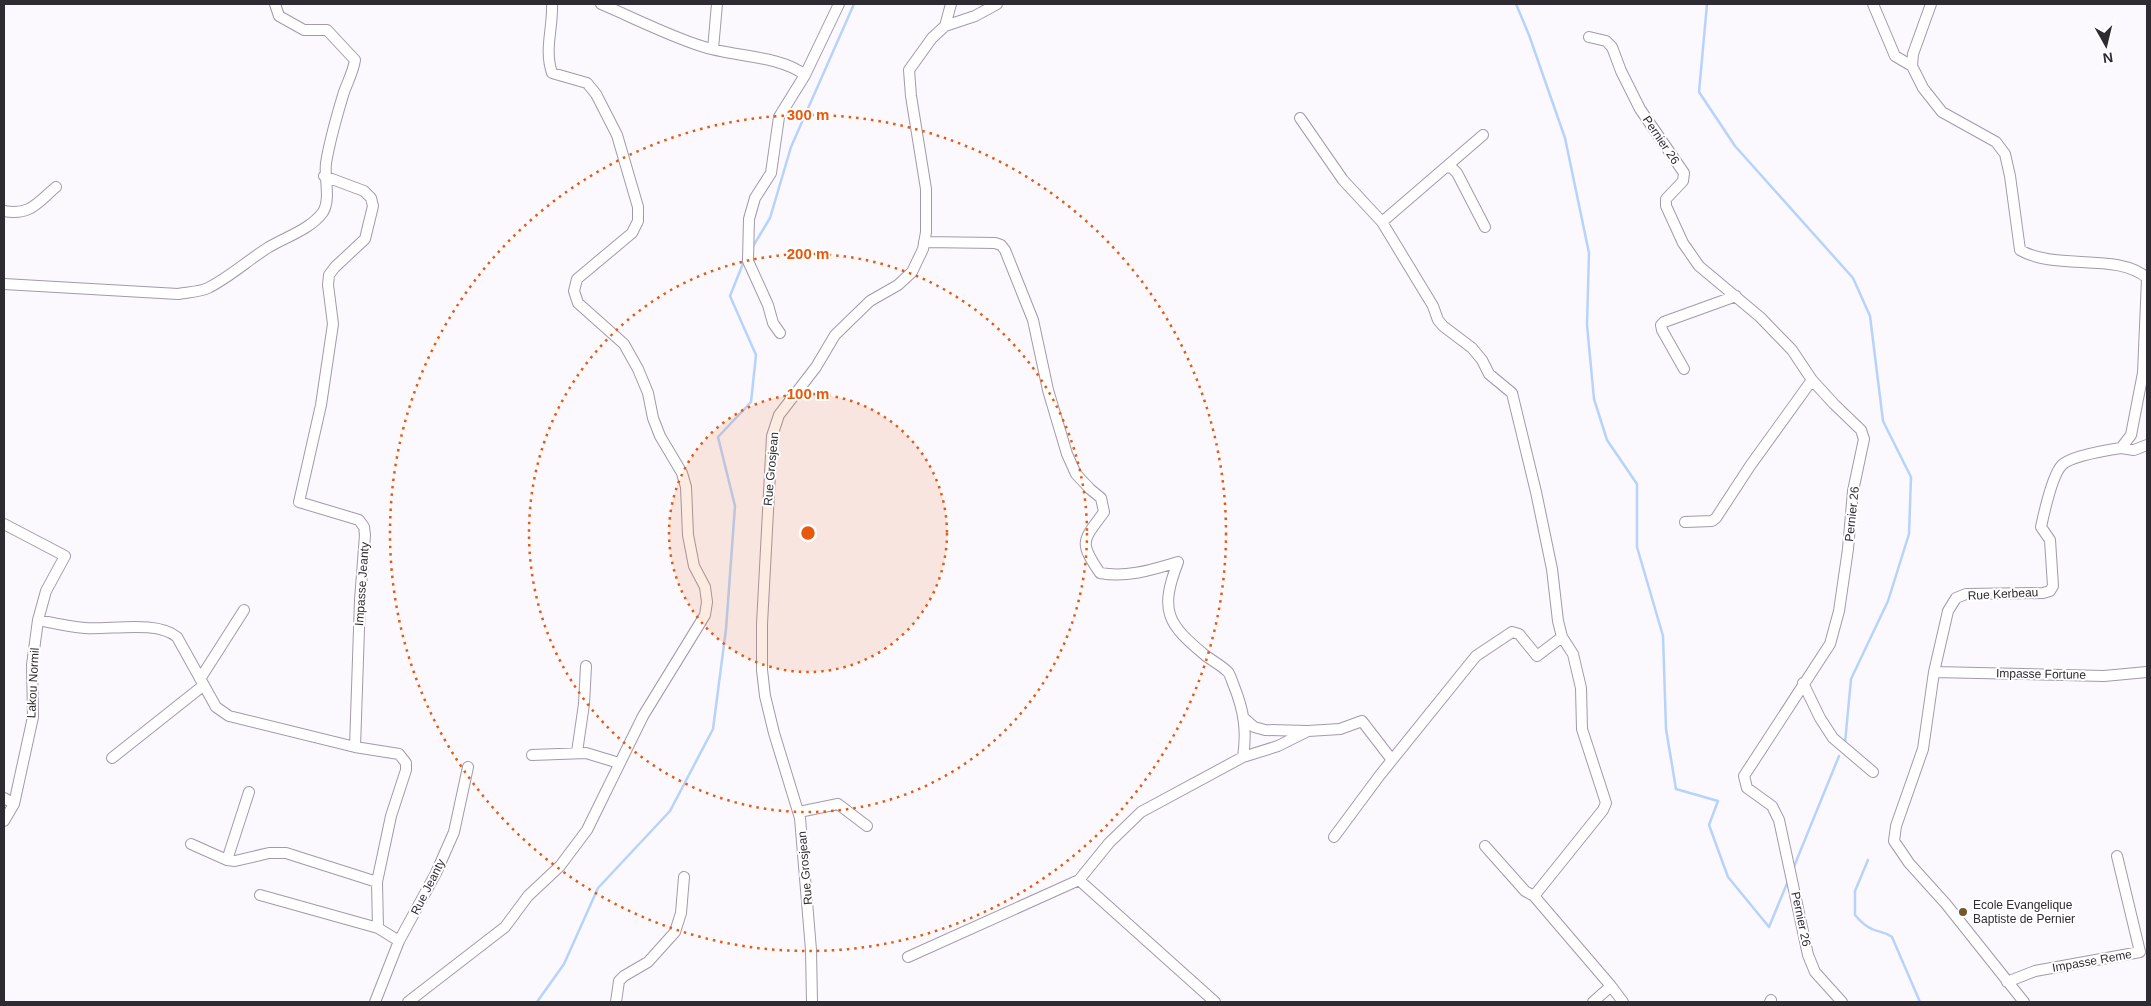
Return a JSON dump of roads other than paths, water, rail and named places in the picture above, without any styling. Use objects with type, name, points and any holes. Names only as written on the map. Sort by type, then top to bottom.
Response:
[{"type":"street","points":[[4,284],[178,294],[206,289],[220,282],[268,248],[315,222],[324,210],[327,198],[324,176],[335,125],[345,90],[353,73],[355,60],[327,30],[304,30],[279,16],[275,4]]},
{"type":"street","points":[[408,1002],[505,926],[528,896],[560,866],[587,830],[643,716],[705,615],[707,602],[705,587],[694,566],[688,535],[686,487],[682,474],[660,436],[653,418],[648,393],[638,369],[624,344],[578,303],[574,291],[577,279],[632,233],[638,221],[638,207],[617,135],[596,94],[587,83],[552,73],[547,59],[553,19],[552,4]]},
{"type":"street","points":[[601,4],[702,46],[781,64],[806,75]]},
{"type":"street","points":[[713,49],[717,4]]},
{"type":"street","points":[[780,333],[773,323],[768,305],[748,261],[749,219],[756,198],[771,173],[779,117],[806,75],[839,4]]},
{"type":"street","name":"Rue Grosjean","points":[[812,1002],[810,941],[799,812],[774,733],[765,696],[762,670],[762,614],[772,436],[779,415],[816,367],[836,335],[870,301],[898,285],[912,272],[926,232],[926,189],[911,96],[909,70],[932,38],[945,26],[951,4]]},
{"type":"street","points":[[945,26],[975,16],[997,4]]},
{"type":"street","points":[[1873,4],[1895,56],[1912,66]]},
{"type":"street","points":[[1931,4],[1913,54],[1912,66],[1923,88],[1942,112],[1996,142],[2005,154],[2010,176],[2020,250],[2032,257],[2106,264],[2140,272],[2147,279],[2143,373],[2131,435],[2122,448],[2134,450],[2147,445]]},
{"type":"street","name":"Pernier 26","points":[[1589,37],[1606,41],[1612,47],[1621,71],[1640,109],[1684,173],[1683,181],[1666,199],[1666,206],[1683,243],[1699,266],[1760,317],[1792,350],[1812,380],[1861,430],[1864,439],[1853,491],[1848,549],[1839,611],[1830,644],[1744,776],[1747,788],[1772,806],[1779,820],[1808,954],[1815,972],[1842,1002]]},
{"type":"street","points":[[1300,118],[1344,180],[1382,222],[1433,306],[1438,320],[1472,348],[1482,360],[1489,374],[1512,392],[1552,569],[1558,621],[1562,637],[1573,654],[1581,688],[1582,729],[1606,803],[1603,810],[1534,896]]},
{"type":"street","points":[[1382,222],[1483,135]]},
{"type":"street","points":[[1446,167],[1452,168],[1457,173],[1485,227]]},
{"type":"street","name":"Impasse Jeanty","points":[[324,176],[364,191],[371,198],[373,206],[365,239],[335,267],[329,276],[333,324],[321,406],[299,502],[359,520],[364,527],[355,747]]},
{"type":"street","points":[[4,211],[24,212],[56,187]]},
{"type":"street","points":[[924,242],[995,243],[1001,245],[1005,250],[1033,320],[1048,390],[1067,454],[1076,474],[1101,498],[1104,505],[1104,512],[1088,532],[1086,543],[1088,554],[1100,573],[1109,575],[1123,576],[1135,574],[1178,562],[1169,585],[1167,608],[1172,624],[1204,654],[1229,673],[1245,720],[1244,757]]},
{"type":"street","points":[[1684,369],[1661,325],[1664,322],[1736,296]]},
{"type":"street","points":[[1685,522],[1712,521],[1716,518],[1750,466],[1812,380]]},
{"type":"street","name":"Rue Kerbeau","points":[[2024,1002],[1946,904],[1909,863],[1894,841],[1896,826],[1923,749],[1934,672],[1948,611],[1956,598],[1966,594],[2043,593],[2050,591],[2054,586],[2050,540],[2041,527],[2045,506],[2062,465],[2107,450],[2122,448]]},
{"type":"street","name":"Lakou Normil","points":[[4,524],[65,556],[46,591],[38,620],[32,665],[32,717],[14,804],[4,821]]},
{"type":"street","points":[[112,758],[202,682],[244,610]]},
{"type":"street","points":[[38,620],[85,628],[151,628],[171,632],[177,637],[216,707],[229,716],[355,747],[399,754],[406,763],[406,770],[392,816],[378,882],[378,928]]},
{"type":"street","points":[[1334,837],[1392,760],[1476,656],[1512,632],[1519,634],[1537,656],[1562,637]]},
{"type":"street","points":[[577,752],[584,704],[586,666]]},
{"type":"street","name":"Impasse Fortune","points":[[1934,672],[2104,676],[2147,672]]},
{"type":"street","points":[[1803,683],[1820,718],[1837,744],[1873,772]]},
{"type":"street","points":[[1245,720],[1254,727],[1264,730],[1308,731],[1340,729],[1362,721],[1392,760]]},
{"type":"street","points":[[908,957],[1079,880],[1109,843],[1142,812],[1244,757],[1278,746],[1308,731]]},
{"type":"street","points":[[532,755],[577,752],[599,755],[619,762]]},
{"type":"street","name":"Rue Jeanty","points":[[375,1002],[399,941],[436,873],[454,832],[468,767]]},
{"type":"street","points":[[227,860],[250,792]]},
{"type":"street","points":[[4,798],[14,804]]},
{"type":"street","points":[[799,812],[838,804],[867,826]]},
{"type":"street","points":[[191,844],[227,860],[241,860],[269,853],[286,853],[378,882]]},
{"type":"street","points":[[1486,846],[1525,891],[1534,896],[1611,986],[1622,1002]]},
{"type":"street","name":"Impasse Reme","points":[[2007,982],[2035,971],[2140,952],[2118,856]]},
{"type":"street","points":[[616,1002],[619,982],[624,976],[648,962],[675,932],[681,913],[684,877]]},
{"type":"street","points":[[1079,880],[1215,1002]]},
{"type":"street","points":[[260,895],[378,928],[399,941]]},
{"type":"street","points":[[1593,1002],[1611,986]]},
{"type":"waterway","points":[[752,248],[770,218],[791,147],[854,4]]},
{"type":"waterway","points":[[1516,4],[1529,35],[1565,138],[1589,253],[1587,325],[1594,399],[1607,440],[1637,484],[1637,547],[1663,636],[1666,729],[1676,789],[1718,801],[1709,825],[1728,877],[1769,927],[1788,881]]},
{"type":"waterway","points":[[1707,4],[1699,92],[1735,146],[1853,278],[1870,316],[1883,421],[1911,477],[1909,534],[1888,601],[1851,679],[1845,743]]},
{"type":"waterway","points":[[537,1002],[564,964],[598,888],[670,811],[713,729],[726,629],[735,506],[718,437],[751,402],[756,355],[730,296],[744,261]]},
{"type":"waterway","points":[[1793,869],[1839,756]]},
{"type":"waterway","points":[[1868,860],[1855,891],[1855,915],[1867,926],[1892,937],[1920,1002]]},
{"type":"place","name":"Ecole Evangelique Baptiste de Pernier","points":[[1963,912]]}]
